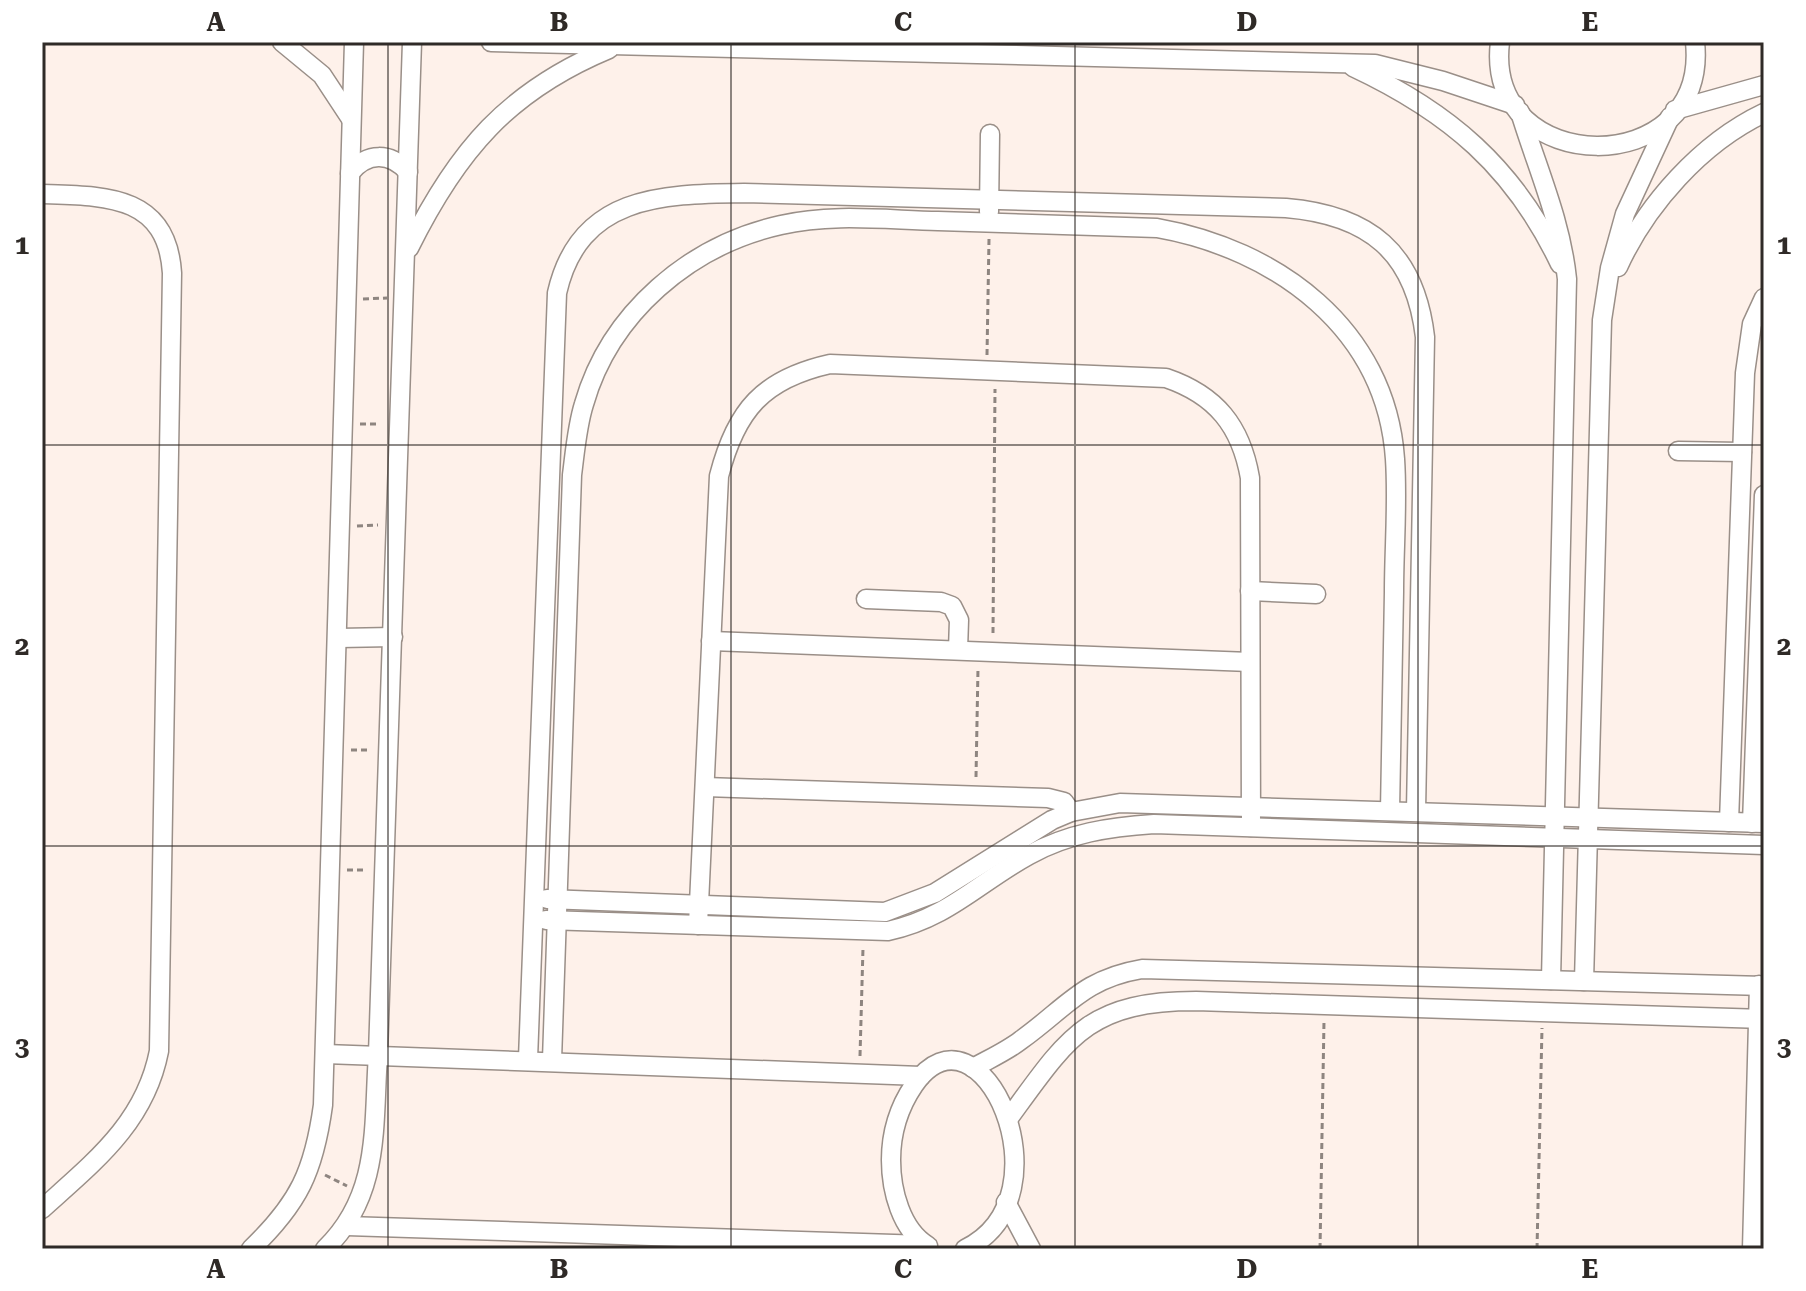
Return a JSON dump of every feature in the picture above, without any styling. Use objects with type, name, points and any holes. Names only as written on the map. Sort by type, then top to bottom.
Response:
[{"type":"street","points":[[282,42],[322,75],[351,119]]},
{"type":"street","points":[[251,1249],[286,1212],[311,1168],[323,1105],[354,42]]},
{"type":"street","points":[[325,1249],[347,1226],[363,1194],[370,1163],[378,1054],[412,42]]},
{"type":"street","points":[[491,42],[1343,62],[1407,70],[1518,108],[1550,137],[1574,146],[1600,149],[1638,140],[1672,114],[1764,85]]},
{"type":"street","points":[[1500,42],[1500,68],[1518,108],[1563,242],[1567,279],[1551,980]]},
{"type":"street","points":[[1584,981],[1606,295],[1625,214],[1693,74],[1695,42]]},
{"type":"street","points":[[406,254],[456,163],[489,125],[527,92],[559,72],[617,46]]},
{"type":"street","points":[[1343,62],[1437,113],[1479,146],[1522,197],[1544,230],[1567,279]]},
{"type":"street","points":[[1606,295],[1645,221],[1682,174],[1718,142],[1764,113]]},
{"type":"street","points":[[989,223],[990,134]]},
{"type":"street","points":[[350,173],[367,158],[379,156],[401,163],[408,172]]},
{"type":"street","points":[[42,194],[113,198],[137,208],[163,236],[172,273],[159,1051],[145,1098],[128,1127],[43,1207]]},
{"type":"street","points":[[782,194],[782,224]]},
{"type":"street","points":[[528,1059],[552,351],[563,267],[585,233],[616,209],[675,196],[782,194],[1318,210],[1347,219],[1373,234],[1395,254],[1412,279],[1422,307],[1425,337],[1416,811]]},
{"type":"street","points":[[552,1060],[572,475],[584,404],[598,367],[618,332],[653,292],[706,252],[743,235],[782,224],[852,219],[1157,228],[1198,235],[1237,249],[1275,268],[1326,310],[1365,363],[1389,424],[1395,483],[1390,811]]},
{"type":"street","points":[[1729,822],[1745,373],[1752,324],[1764,298]]},
{"type":"street","points":[[698,925],[719,476],[737,424],[754,401],[776,383],[802,370],[830,364],[1166,378],[1192,387],[1215,403],[1233,425],[1245,450],[1250,478],[1251,827]]},
{"type":"street","points":[[1678,451],[1742,452]]},
{"type":"street","points":[[1395,483],[1422,485]]},
{"type":"street","points":[[1741,483],[1764,484]]},
{"type":"street","points":[[534,899],[885,912],[935,893],[1018,837],[1071,812],[1120,803],[1758,823],[1764,495]]},
{"type":"street","points":[[1250,591],[1316,594]]},
{"type":"street","points":[[866,599],[947,603],[958,615],[958,650]]},
{"type":"street","points":[[339,638],[393,637]]},
{"type":"street","points":[[711,641],[1250,662]]},
{"type":"street","points":[[705,787],[1056,798],[1071,812]]},
{"type":"street","points":[[533,919],[864,933],[888,931],[933,917],[1028,855],[1087,831],[1154,824],[1764,845]]},
{"type":"street","points":[[973,1068],[1019,1042],[1079,992],[1123,972],[1169,968],[1761,986],[1752,1249]]},
{"type":"street","points":[[1360,1006],[1361,974]]},
{"type":"street","points":[[1009,1118],[1061,1049],[1108,1013],[1136,1003],[1196,1001],[1761,1019]]},
{"type":"street","points":[[325,1054],[528,1059],[921,1076]]},
{"type":"street","points":[[930,1247],[911,1231],[902,1214],[891,1160],[896,1123],[921,1076],[941,1064],[973,1068],[988,1079],[1009,1118],[1015,1152],[1006,1202],[982,1238],[965,1249]]},
{"type":"street","points":[[1006,1202],[1031,1249]]},
{"type":"street","points":[[347,1226],[662,1242],[930,1247]]},
{"type":"path","points":[[975,796],[986,651],[991,369],[989,223]]},
{"type":"path","points":[[347,299],[404,298]]},
{"type":"path","points":[[344,424],[400,424]]},
{"type":"path","points":[[341,526],[397,525]]},
{"type":"path","points":[[335,750],[389,750]]},
{"type":"path","points":[[331,870],[385,870]]},
{"type":"path","points":[[859,1072],[864,933]]},
{"type":"path","points":[[1320,1249],[1325,1005]]},
{"type":"path","points":[[1537,1249],[1543,1012]]},
{"type":"path","points":[[311,1168],[363,1194]]}]
